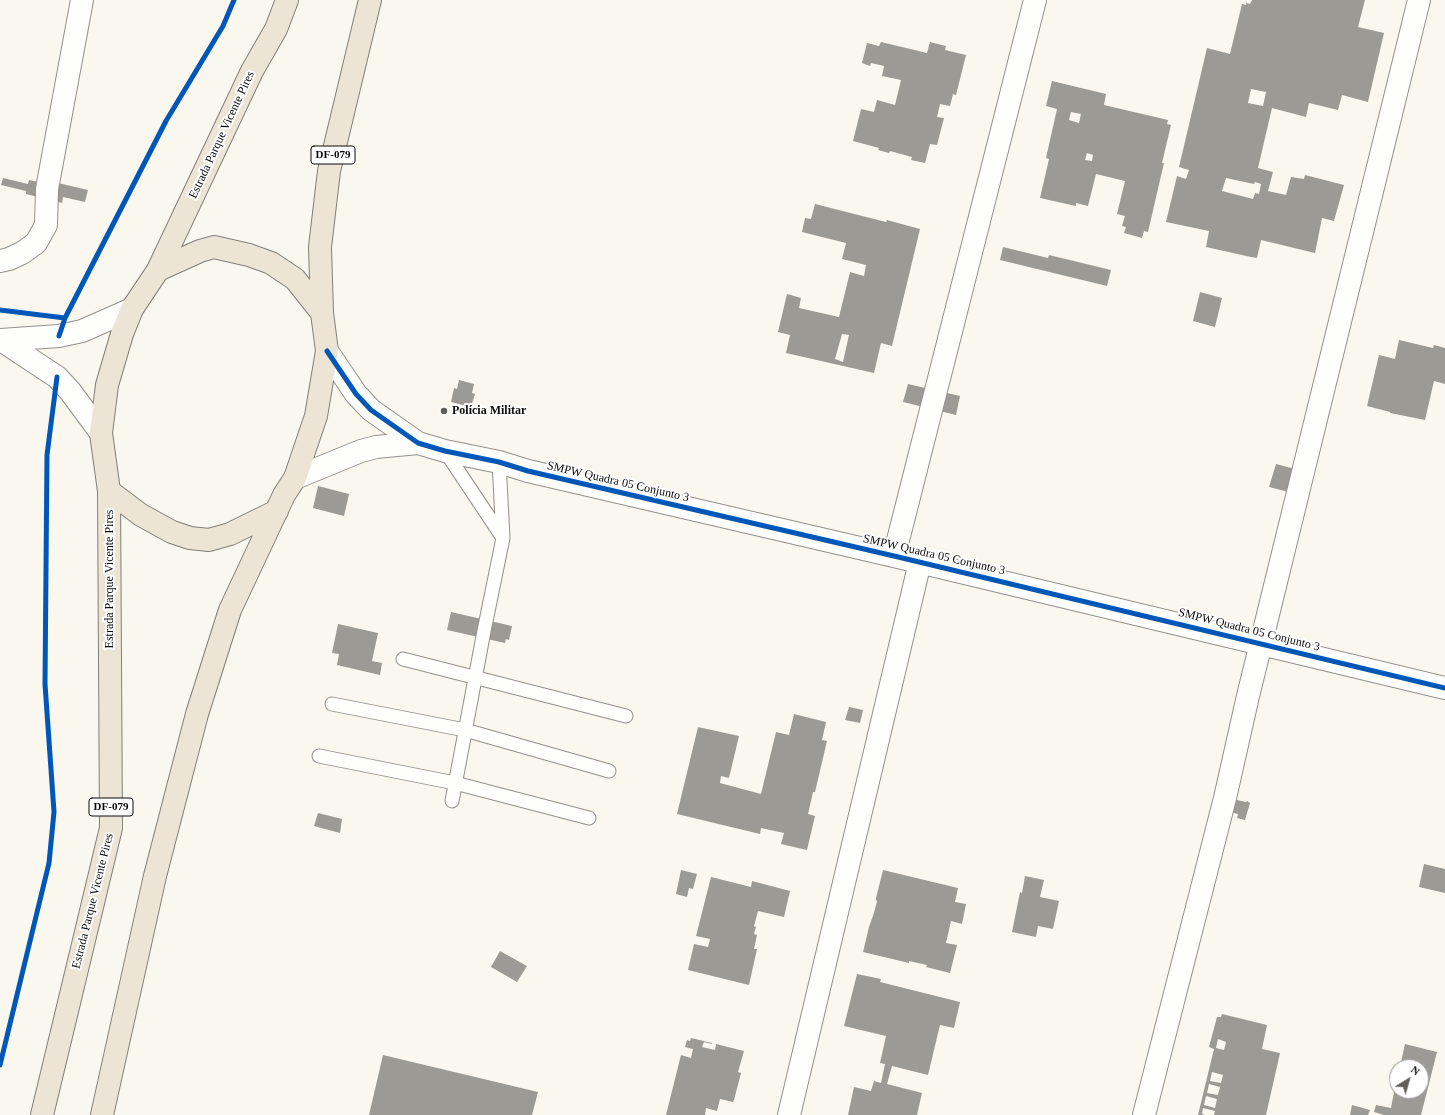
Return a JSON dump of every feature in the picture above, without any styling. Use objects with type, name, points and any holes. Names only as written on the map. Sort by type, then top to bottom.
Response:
[{"type":"main road","name":"Estrada Parque Vicente Pires","points":[[158,270],[252,71],[276,29],[287,0]]},
{"type":"main road","name":"DF-079","points":[[102,1115],[155,876],[198,714],[230,610],[284,495],[295,478],[316,416],[327,351],[322,313],[320,247],[329,171],[370,0]]},
{"type":"main road","points":[[158,270],[200,251],[214,247],[249,255],[271,263],[295,279],[322,313]]},
{"type":"main road","name":"DF-079","points":[[109,491],[101,433],[107,385],[122,334],[132,308],[158,270]]},
{"type":"main road","name":"Estrada Parque Vicente Pires","points":[[42,1115],[111,828],[109,491]]},
{"type":"main road","points":[[109,491],[141,515],[172,532],[190,538],[209,540],[230,534],[277,511]]},
{"type":"street","points":[[0,261],[22,253],[36,242],[46,225],[46,189],[82,0]]},
{"type":"street","points":[[894,556],[1035,0]]},
{"type":"street","points":[[1144,1115],[1225,798],[1419,0]]},
{"type":"street","points":[[0,340],[59,336],[82,331],[132,308]]},
{"type":"street","points":[[0,340],[57,377],[70,391],[101,433]]},
{"type":"street","points":[[327,351],[356,394],[371,410],[418,443]]},
{"type":"street","points":[[295,478],[361,451],[376,447],[418,443]]},
{"type":"street","name":"SMPW Quadra 05 Conjunto 3","points":[[418,443],[445,451],[499,462],[528,471],[920,562],[1445,688]]},
{"type":"street","points":[[789,1115],[920,562]]},
{"type":"lane","points":[[445,451],[503,538]]},
{"type":"lane","points":[[452,801],[503,538],[499,462]]},
{"type":"lane","points":[[403,659],[626,716]]},
{"type":"lane","points":[[332,704],[465,730],[609,771]]},
{"type":"lane","points":[[319,756],[455,783],[589,818]]},
{"type":"building","points":[[1252,0],[1365,0],[1358,27],[1384,33],[1368,102],[1342,95],[1338,110],[1309,103],[1306,117],[1272,108],[1258,168],[1273,172],[1268,191],[1286,195],[1291,177],[1304,179],[1305,175],[1344,185],[1334,221],[1322,218],[1315,253],[1261,240],[1257,258],[1251,257],[1206,247],[1209,231],[1166,222],[1177,176],[1186,179],[1189,170],[1179,167],[1207,48],[1230,54],[1242,4],[1250,4]],"holes":[[[1251,89],[1266,92],[1263,106],[1248,103]],[[1226,178],[1261,184],[1259,194],[1255,193],[1253,199],[1222,191]]]},
{"type":"building","points":[[881,42],[927,53],[930,42],[946,46],[945,50],[966,55],[956,95],[953,94],[950,106],[940,104],[937,117],[944,118],[937,145],[930,144],[925,163],[911,160],[912,157],[890,151],[889,153],[878,150],[879,148],[853,141],[861,109],[874,112],[877,100],[895,105],[901,80],[882,76],[884,66],[871,63],[870,66],[862,63],[867,43],[879,46]]},
{"type":"building","points":[[1052,81],[1106,94],[1104,105],[1168,120],[1167,124],[1171,125],[1162,163],[1164,163],[1148,232],[1144,231],[1142,238],[1124,233],[1126,227],[1122,226],[1125,216],[1117,214],[1125,181],[1096,174],[1088,206],[1076,203],[1076,206],[1040,198],[1049,159],[1046,158],[1057,109],[1046,106]],"holes":[[[1071,112],[1081,114],[1079,123],[1069,120]],[[1087,153],[1093,155],[1092,161],[1085,160]]]},
{"type":"building","points":[[3,178],[28,184],[29,180],[57,186],[58,183],[88,190],[85,202],[63,197],[62,203],[26,194],[26,191],[1,185]]},
{"type":"building","points":[[815,204],[920,229],[892,346],[881,343],[874,373],[786,353],[790,335],[778,332],[787,294],[801,298],[799,308],[839,317],[850,272],[864,276],[866,265],[842,259],[846,243],[802,232],[805,218],[811,219]],"holes":[[[842,334],[849,335],[843,362],[835,359]]]},
{"type":"building","points":[[1003,247],[1048,258],[1049,255],[1111,270],[1107,286],[1000,260]]},
{"type":"building","points":[[1200,292],[1222,298],[1215,327],[1193,321]]},
{"type":"building","points":[[1399,340],[1433,348],[1434,345],[1445,348],[1445,384],[1434,381],[1425,420],[1390,413],[1367,406],[1379,355],[1395,359]]},
{"type":"building","points":[[459,380],[474,384],[472,393],[475,394],[471,407],[451,402],[454,388],[457,389]]},
{"type":"building","points":[[908,384],[960,396],[956,415],[903,402]]},
{"type":"building","points":[[1276,464],[1314,474],[1308,497],[1269,487]]},
{"type":"building","points":[[318,486],[349,494],[344,516],[313,508]]},
{"type":"building","points":[[451,612],[512,626],[509,640],[506,639],[505,643],[447,630]]},
{"type":"building","points":[[338,624],[378,633],[372,661],[382,663],[380,675],[337,665],[339,654],[332,653]]},
{"type":"building","points":[[849,707],[863,710],[860,723],[845,720]]},
{"type":"building","points":[[794,714],[826,722],[822,740],[827,741],[815,792],[813,792],[808,814],[815,816],[807,850],[781,844],[784,833],[761,828],[760,834],[677,814],[698,727],[739,736],[729,778],[721,776],[720,783],[761,794],[776,732],[789,735]]},
{"type":"building","points":[[1233,799],[1247,801],[1250,803],[1245,820],[1237,818],[1238,814],[1230,812]]},
{"type":"building","points":[[318,813],[342,819],[340,833],[314,826]]},
{"type":"building","points":[[1424,864],[1445,869],[1445,893],[1419,887]]},
{"type":"building","points":[[681,870],[697,874],[693,889],[689,888],[687,897],[676,894]]},
{"type":"building","points":[[883,870],[958,888],[955,902],[966,904],[962,924],[951,921],[946,943],[957,945],[950,973],[926,967],[927,965],[909,961],[909,963],[863,952],[877,901],[876,898]]},
{"type":"building","points":[[1025,876],[1044,880],[1040,897],[1059,901],[1053,929],[1038,926],[1036,937],[1012,932],[1020,892],[1022,893]]},
{"type":"building","points":[[711,877],[751,887],[752,881],[790,891],[784,917],[758,911],[754,926],[756,927],[754,934],[757,935],[754,949],[757,949],[749,985],[688,970],[694,944],[708,947],[710,939],[696,936]]},
{"type":"building","points":[[500,951],[527,966],[517,982],[491,967]]},
{"type":"building","points":[[857,974],[881,979],[880,982],[960,1002],[954,1028],[940,1025],[928,1075],[892,1066],[887,1084],[922,1093],[917,1115],[848,1115],[854,1087],[871,1091],[874,1081],[881,1083],[885,1064],[880,1063],[886,1036],[844,1026]]},
{"type":"building","points":[[1222,1014],[1267,1025],[1262,1049],[1280,1053],[1266,1115],[1214,1115],[1215,1111],[1203,1108],[1202,1114],[1205,1115],[1198,1115],[1214,1049],[1209,1047],[1217,1017],[1221,1017]],"holes":[[[1218,1039],[1226,1042],[1224,1050],[1216,1048]],[[1212,1072],[1223,1075],[1221,1083],[1210,1081]],[[1209,1084],[1220,1087],[1218,1095],[1207,1093]],[[1206,1096],[1217,1099],[1215,1108],[1204,1105]]]},
{"type":"building","points":[[691,1038],[712,1043],[704,1042],[702,1047],[715,1050],[716,1044],[744,1051],[738,1072],[741,1073],[734,1100],[733,1102],[720,1099],[717,1111],[706,1108],[705,1115],[666,1115],[681,1055],[691,1058],[693,1049],[685,1047],[687,1040],[690,1041]]},
{"type":"building","points":[[1405,1044],[1437,1052],[1429,1084],[1429,1059],[1402,1059]]},
{"type":"building","points":[[383,1055],[538,1092],[532,1115],[369,1115]]},
{"type":"building","points":[[1393,1099],[1425,1099],[1421,1115],[1384,1115],[1374,1112],[1376,1105],[1391,1108]]},
{"type":"building","points":[[1352,1105],[1370,1110],[1368,1115],[1350,1115]]},
{"type":"cycle path","points":[[59,336],[65,318],[166,121],[223,26],[234,0]]},
{"type":"cycle path","points":[[0,310],[65,318]]},
{"type":"cycle path","points":[[327,351],[356,394],[371,410],[418,443],[445,451],[499,462],[528,471],[894,556],[1445,688]]},
{"type":"cycle path","points":[[0,1065],[49,863],[54,812],[45,684],[47,455],[57,377]]},
{"type":"place","name":"Polícia Militar","points":[[444,411]]}]
